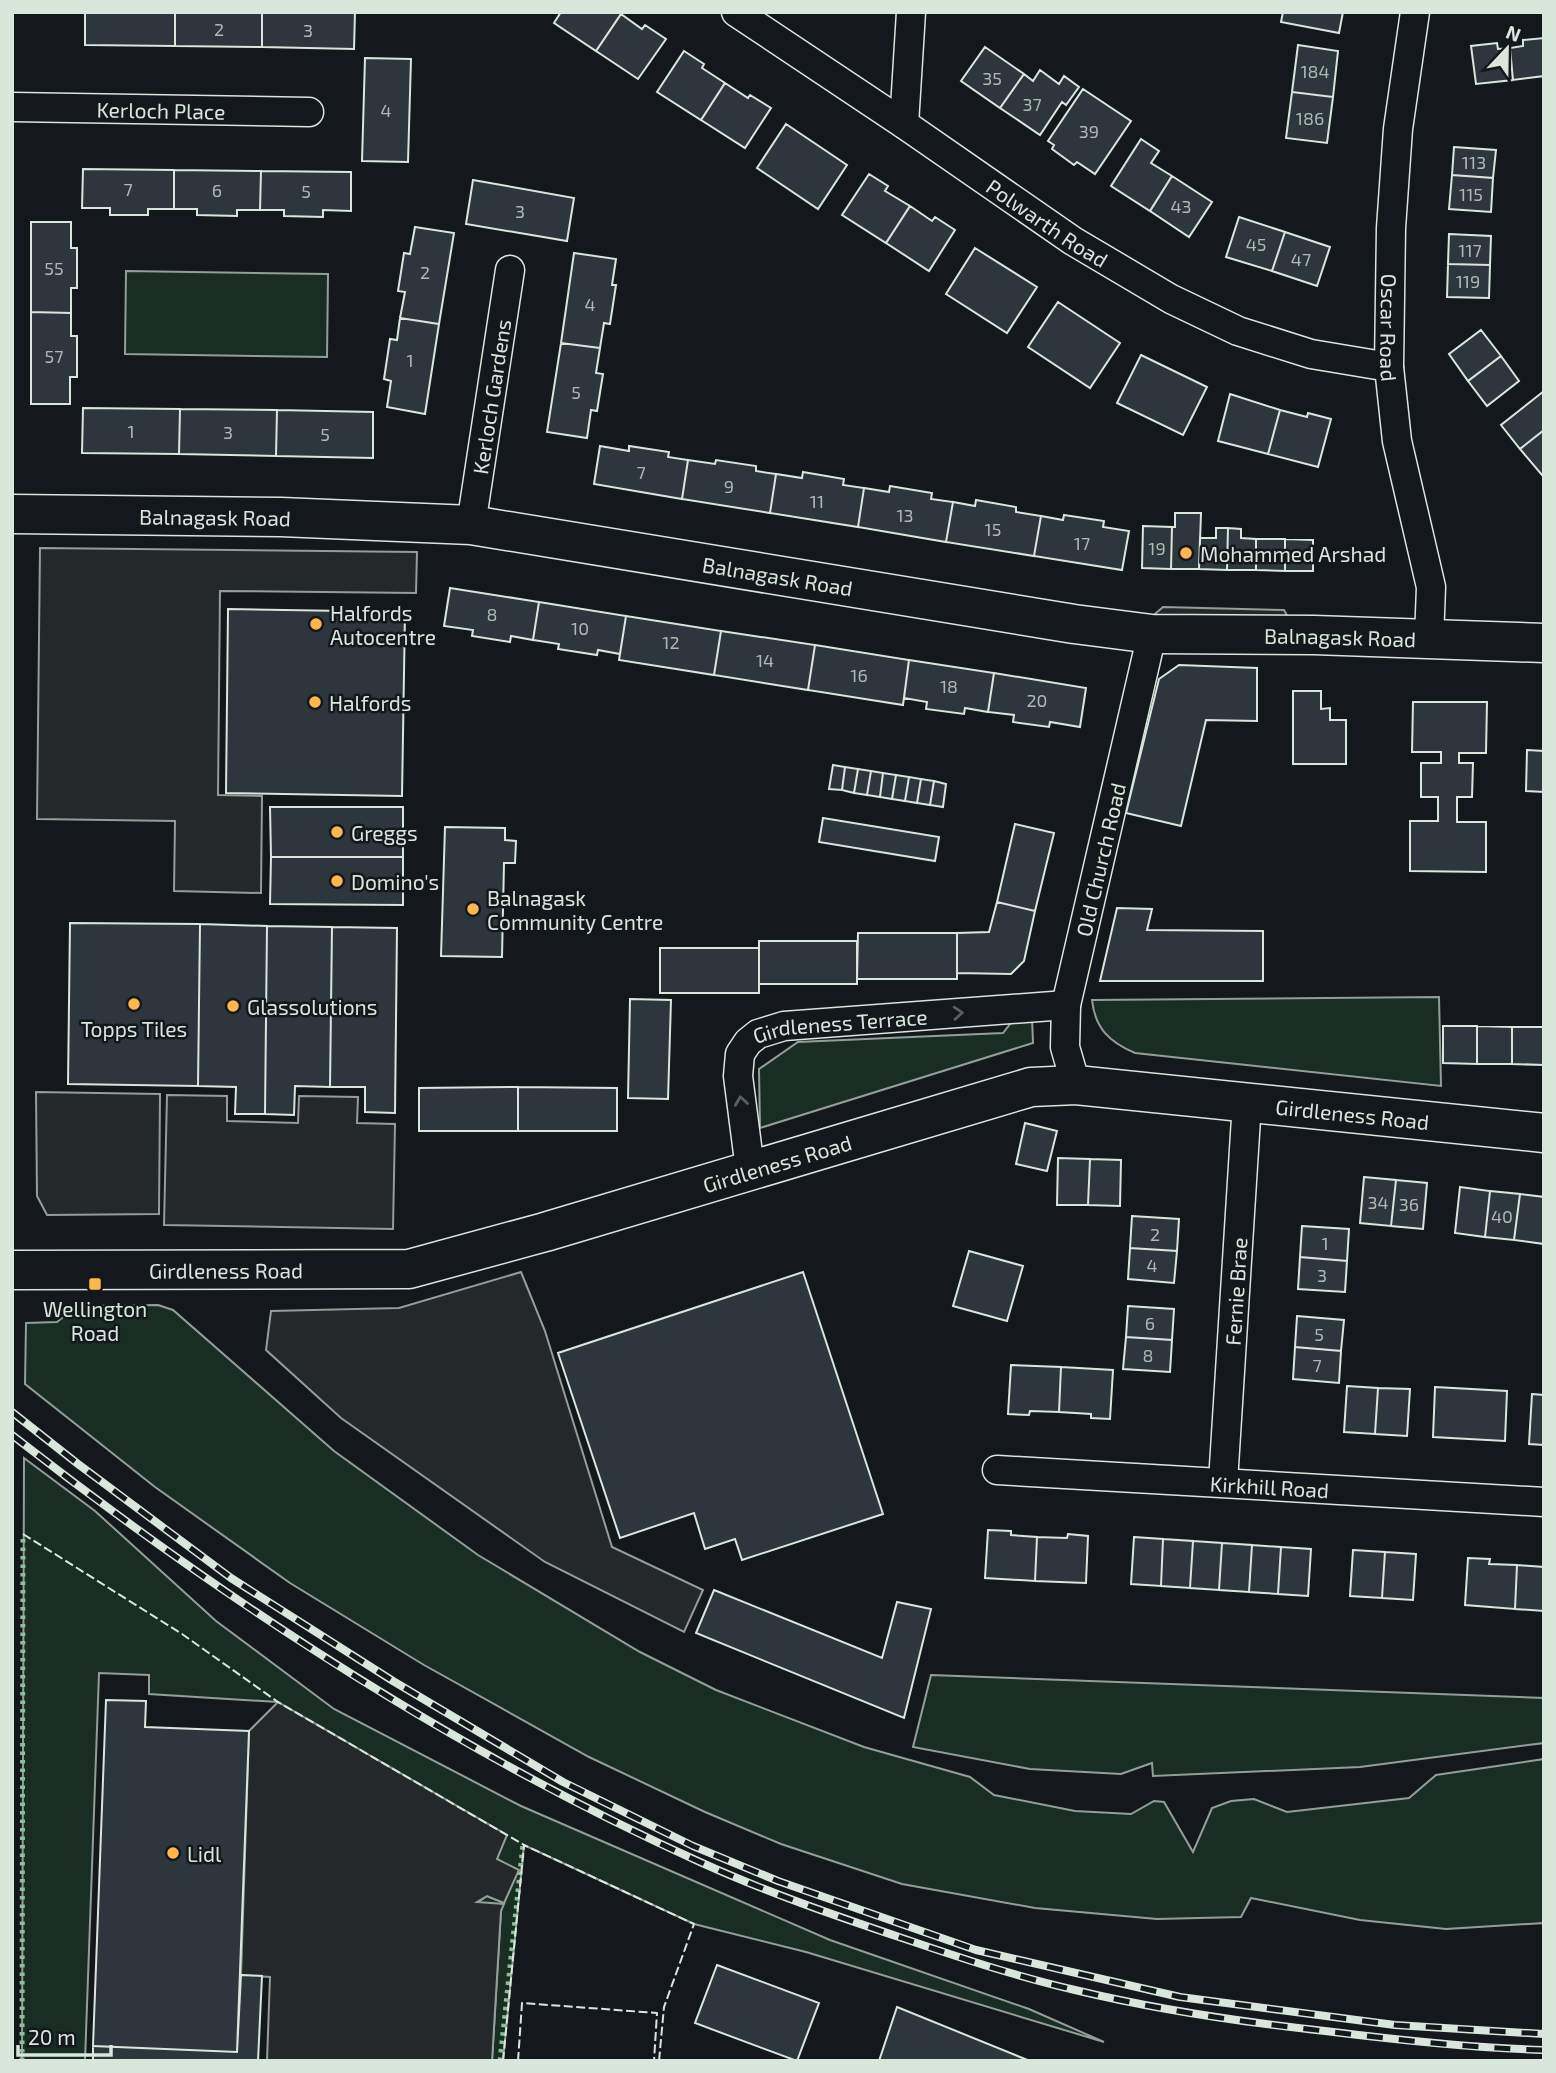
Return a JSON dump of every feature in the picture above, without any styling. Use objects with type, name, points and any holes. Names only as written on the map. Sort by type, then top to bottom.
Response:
[{"type":"street","name":"Polwarth Road","points":[[736,12],[1073,241],[1171,299],[1238,331],[1311,354],[1389,367]]},
{"type":"street","points":[[904,124],[911,12]]},
{"type":"street","name":"Oscar Road","points":[[1415,12],[1398,129],[1391,228],[1389,367],[1397,441],[1431,587],[1429,639]]},
{"type":"street","name":"Kerloch Place","points":[[12,107],[309,112]]},
{"type":"street","name":"Kerloch Gardens","points":[[471,525],[510,270]]},
{"type":"street","name":"Balnagask Road","points":[[12,514],[281,517],[471,525],[1073,624],[1152,634],[1314,635],[1544,643]]},
{"type":"street","name":"Old Church Road","points":[[1076,1085],[1065,1047],[1066,1005],[1152,634]]},
{"type":"street","name":"Girdleness Terrace","points":[[750,1169],[738,1076],[740,1054],[758,1034],[784,1026],[1066,1005]]},
{"type":"street","name":"Girdleness Road","points":[[12,1270],[409,1269],[1031,1087],[1076,1085],[1544,1133]]},
{"type":"street","name":"Fernie Brae","points":[[1223,1482],[1247,1102]]},
{"type":"street","name":"Kirkhill Road","points":[[997,1470],[1544,1502]]},
{"type":"green space","points":[[126,271],[328,274],[327,357],[125,354]]},
{"type":"green space","points":[[1439,997],[1441,1086],[1135,1053],[1105,1033],[1096,1019],[1092,1000]]},
{"type":"green space","points":[[1032,1018],[1033,1043],[760,1128],[759,1069],[798,1042],[1003,1033],[1014,1019]]},
{"type":"green space","points":[[158,1305],[173,1310],[334,1451],[478,1555],[640,1652],[716,1690],[864,1747],[970,1777],[994,1795],[1075,1811],[1131,1814],[1154,1801],[1164,1802],[1193,1852],[1212,1808],[1231,1801],[1254,1799],[1287,1812],[1409,1798],[1436,1775],[1544,1759],[1544,1923],[1446,1929],[1360,1920],[1251,1898],[1241,1917],[1157,1919],[1035,1908],[902,1884],[781,1844],[705,1812],[589,1757],[424,1665],[290,1583],[155,1487],[25,1384],[26,1323],[57,1322],[77,1306]]},
{"type":"green space","points":[[24,1458],[95,1511],[216,1621],[334,1709],[521,1806],[830,1940],[1029,2009],[1104,2042],[806,1952],[694,1924],[524,1845],[503,2061],[492,2061],[503,1905],[477,1903],[487,1896],[504,1903],[518,1870],[496,1859],[278,1702],[149,1694],[149,1675],[99,1673],[85,2061],[22,2061]]},
{"type":"green space","points":[[931,1675],[1544,1698],[1544,1743],[1360,1767],[1153,1776],[1152,1763],[1121,1774],[1030,1769],[913,1747]]},
{"type":"shaded area","points":[[40,548],[417,552],[416,593],[220,591],[218,795],[262,796],[261,893],[174,891],[175,821],[37,819]]},
{"type":"shaded area","points":[[1163,607],[1284,610],[1289,619],[1148,620]]},
{"type":"shaded area","points":[[36,1092],[160,1094],[159,1214],[47,1215],[37,1196]]},
{"type":"shaded area","points":[[167,1095],[227,1096],[227,1121],[298,1123],[299,1096],[358,1097],[357,1123],[395,1124],[393,1229],[164,1225]]},
{"type":"shaded area","points":[[521,1272],[545,1331],[612,1547],[703,1590],[684,1632],[545,1562],[341,1418],[266,1350],[271,1311],[399,1308]]},
{"type":"shaded area","points":[[278,1702],[507,1835],[497,1859],[519,1870],[504,1903],[487,1896],[477,1902],[504,1904],[501,1911],[492,2061],[267,2061],[270,1977],[241,1975],[249,1731]]},
{"type":"building","points":[[85,12],[175,12],[175,46],[85,45]]},
{"type":"building","points":[[175,12],[262,12],[262,47],[175,46]]},
{"type":"building","points":[[262,12],[355,12],[354,49],[262,47]]},
{"type":"building","points":[[561,12],[621,14],[596,51],[554,23]]},
{"type":"building","points":[[1283,12],[1343,12],[1339,33],[1281,22]]},
{"type":"building","points":[[621,14],[642,29],[645,25],[666,39],[638,79],[596,51]]},
{"type":"building","points":[[1544,38],[1544,76],[1513,80],[1510,48],[1523,46],[1523,40]]},
{"type":"building","points":[[1497,43],[1498,49],[1510,48],[1513,80],[1476,84],[1471,46]]},
{"type":"building","points":[[1298,45],[1338,51],[1333,97],[1292,92]]},
{"type":"building","points":[[985,47],[1024,74],[1000,108],[961,81]]},
{"type":"building","points":[[684,51],[704,64],[702,68],[725,83],[701,120],[657,92]]},
{"type":"building","points":[[365,58],[411,59],[408,162],[362,161]]},
{"type":"building","points":[[1040,70],[1059,84],[1064,76],[1079,87],[1066,105],[1062,102],[1040,135],[1000,108],[1024,74],[1033,81]]},
{"type":"building","points":[[725,83],[748,98],[750,95],[771,108],[745,148],[701,120]]},
{"type":"building","points":[[1083,89],[1131,121],[1095,174],[1077,162],[1074,165],[1052,149],[1054,145],[1048,141]]},
{"type":"building","points":[[1292,92],[1333,97],[1327,143],[1286,138]]},
{"type":"building","points":[[786,124],[847,165],[818,209],[757,168]]},
{"type":"building","points":[[1141,139],[1159,151],[1151,163],[1172,176],[1150,211],[1111,186]]},
{"type":"building","points":[[1454,147],[1496,150],[1493,178],[1452,175]]},
{"type":"building","points":[[83,169],[174,170],[174,209],[148,209],[148,215],[110,215],[110,208],[82,208]]},
{"type":"building","points":[[174,170],[261,171],[260,210],[237,210],[237,216],[197,215],[197,209],[174,209]]},
{"type":"building","points":[[261,171],[351,172],[351,211],[323,210],[323,217],[284,216],[284,210],[260,210]]},
{"type":"building","points":[[869,174],[888,186],[885,191],[910,206],[886,243],[842,215]]},
{"type":"building","points":[[1452,175],[1493,178],[1491,212],[1449,209]]},
{"type":"building","points":[[1172,176],[1212,202],[1189,237],[1150,211]]},
{"type":"building","points":[[473,180],[574,198],[567,241],[466,224]]},
{"type":"building","points":[[910,206],[932,221],[935,217],[955,230],[929,271],[886,243]]},
{"type":"building","points":[[1239,217],[1285,232],[1272,271],[1226,257]]},
{"type":"building","points":[[31,222],[71,222],[71,248],[77,248],[77,288],[71,288],[71,313],[31,312]]},
{"type":"building","points":[[415,227],[454,233],[439,324],[400,318],[405,292],[398,291],[404,253],[410,254]]},
{"type":"building","points":[[1285,232],[1330,247],[1317,286],[1272,271]]},
{"type":"building","points":[[1449,234],[1491,236],[1490,265],[1448,264]]},
{"type":"building","points":[[975,248],[1037,287],[1007,333],[946,294]]},
{"type":"building","points":[[574,253],[616,259],[612,285],[616,285],[610,324],[604,323],[600,348],[561,343]]},
{"type":"building","points":[[1448,264],[1490,265],[1489,298],[1447,297]]},
{"type":"building","points":[[1058,302],[1120,343],[1090,388],[1028,347]]},
{"type":"building","points":[[31,312],[71,313],[71,336],[77,336],[77,377],[70,377],[70,404],[31,404]]},
{"type":"building","points":[[400,318],[439,324],[425,414],[387,407],[391,381],[384,379],[390,339],[397,340]]},
{"type":"building","points":[[1481,330],[1501,356],[1468,381],[1449,354]]},
{"type":"building","points":[[561,343],[600,348],[596,373],[603,374],[597,411],[591,410],[587,438],[547,432]]},
{"type":"building","points":[[1141,355],[1207,387],[1183,435],[1117,403]]},
{"type":"building","points":[[1501,356],[1519,381],[1487,406],[1468,381]]},
{"type":"building","points":[[1544,391],[1544,430],[1520,449],[1501,425]]},
{"type":"building","points":[[1230,394],[1280,410],[1268,454],[1218,441]]},
{"type":"building","points":[[83,408],[180,409],[179,454],[82,453]]},
{"type":"building","points":[[180,409],[277,410],[276,456],[179,454]]},
{"type":"building","points":[[277,410],[373,412],[373,458],[276,456]]},
{"type":"building","points":[[1280,410],[1307,417],[1308,413],[1331,419],[1318,467],[1268,454]]},
{"type":"building","points":[[1544,430],[1544,474],[1542,475],[1520,449]]},
{"type":"building","points":[[600,446],[629,451],[629,446],[669,452],[668,457],[688,460],[682,499],[594,484]]},
{"type":"building","points":[[688,460],[715,464],[716,460],[756,466],[756,471],[776,474],[770,513],[682,499]]},
{"type":"building","points":[[803,472],[844,479],[843,485],[864,488],[858,527],[770,513],[776,474],[802,478]]},
{"type":"building","points":[[890,486],[932,493],[931,499],[953,502],[946,542],[858,527],[864,488],[889,492]]},
{"type":"building","points":[[976,500],[1016,507],[1016,512],[1041,516],[1034,556],[946,542],[953,502],[975,506]]},
{"type":"building","name":"Mohammed Arshad","points":[[1175,513],[1201,513],[1199,569],[1171,569]]},
{"type":"building","points":[[1064,515],[1104,521],[1103,527],[1129,531],[1122,570],[1034,556],[1041,516],[1063,520]]},
{"type":"building","points":[[1143,526],[1172,527],[1171,569],[1142,568]]},
{"type":"building","points":[[1216,528],[1228,528],[1227,570],[1199,569],[1200,538],[1216,538]]},
{"type":"building","points":[[1228,528],[1241,529],[1241,538],[1256,539],[1256,570],[1227,570]]},
{"type":"building","points":[[1256,539],[1285,539],[1285,571],[1256,570]]},
{"type":"building","points":[[1285,539],[1313,540],[1313,571],[1285,571]]},
{"type":"building","points":[[450,588],[539,602],[533,640],[511,636],[510,642],[472,636],[473,630],[444,626]]},
{"type":"building","points":[[539,602],[626,616],[620,654],[598,650],[597,655],[558,649],[559,644],[533,640]]},
{"type":"building","name":"Halfords","points":[[228,609],[405,612],[402,796],[226,793]]},
{"type":"building","points":[[626,616],[721,631],[714,675],[619,660]]},
{"type":"building","points":[[721,631],[815,645],[808,690],[714,675]]},
{"type":"building","points":[[815,645],[909,660],[903,705],[808,690]]},
{"type":"building","points":[[909,660],[994,673],[988,712],[965,708],[964,714],[926,709],[927,702],[904,698]]},
{"type":"building","points":[[1179,665],[1257,668],[1257,721],[1206,720],[1181,826],[1126,813],[1159,679]]},
{"type":"building","points":[[994,673],[1086,688],[1080,727],[1050,722],[1049,727],[1013,722],[1014,715],[988,712]]},
{"type":"building","points":[[1293,691],[1321,691],[1321,709],[1330,708],[1330,720],[1346,720],[1346,764],[1293,764]]},
{"type":"building","points":[[1413,702],[1487,702],[1486,753],[1459,753],[1459,763],[1473,763],[1472,797],[1457,797],[1457,822],[1486,822],[1486,872],[1410,871],[1410,821],[1438,821],[1438,797],[1421,797],[1421,763],[1441,763],[1441,752],[1412,752]]},
{"type":"building","points":[[1527,750],[1544,751],[1544,792],[1526,791]]},
{"type":"building","points":[[833,765],[845,767],[842,790],[829,789]]},
{"type":"building","points":[[845,767],[858,769],[854,793],[842,790]]},
{"type":"building","points":[[858,769],[871,771],[867,795],[854,793]]},
{"type":"building","points":[[871,771],[883,773],[880,797],[867,795]]},
{"type":"building","points":[[883,773],[896,775],[892,799],[880,797]]},
{"type":"building","points":[[896,775],[909,777],[905,801],[892,799]]},
{"type":"building","points":[[909,777],[921,779],[917,803],[905,801]]},
{"type":"building","points":[[921,779],[934,781],[930,805],[917,803]]},
{"type":"building","points":[[934,781],[946,784],[943,807],[930,805]]},
{"type":"building","name":"Greggs","points":[[270,807],[403,807],[403,857],[271,857]]},
{"type":"building","points":[[823,818],[939,837],[935,861],[819,842]]},
{"type":"building","points":[[1015,824],[1054,833],[1035,911],[997,902]]},
{"type":"building","name":"Balnagask Community Centre","points":[[445,827],[505,828],[505,840],[516,841],[515,863],[504,863],[502,957],[441,956]]},
{"type":"building","name":"Domino's","points":[[271,857],[403,857],[403,905],[270,904]]},
{"type":"building","points":[[997,902],[1035,911],[1024,961],[1011,974],[957,973],[957,933],[989,932]]},
{"type":"building","points":[[1117,908],[1152,909],[1147,930],[1263,931],[1263,981],[1100,981]]},
{"type":"building","name":"Topps Tiles","points":[[70,923],[200,924],[198,1086],[68,1084]]},
{"type":"building","name":"Glassolutions","points":[[200,924],[267,926],[265,1114],[235,1114],[236,1087],[198,1086]]},
{"type":"building","points":[[267,926],[332,927],[330,1087],[295,1086],[294,1115],[265,1114]]},
{"type":"building","points":[[332,927],[397,928],[395,1113],[365,1112],[365,1087],[330,1087]]},
{"type":"building","points":[[858,933],[957,933],[957,979],[857,979]]},
{"type":"building","points":[[759,941],[857,941],[857,984],[759,984]]},
{"type":"building","points":[[660,948],[759,948],[759,993],[660,993]]},
{"type":"building","points":[[630,999],[671,1000],[668,1099],[628,1098]]},
{"type":"building","points":[[1443,1026],[1477,1026],[1477,1064],[1443,1063]]},
{"type":"building","points":[[1477,1026],[1512,1027],[1512,1064],[1477,1064]]},
{"type":"building","points":[[1512,1027],[1544,1027],[1544,1065],[1512,1064]]},
{"type":"building","points":[[518,1087],[617,1088],[617,1131],[518,1131]]},
{"type":"building","points":[[518,1087],[518,1131],[419,1131],[419,1088]]},
{"type":"building","points":[[1025,1123],[1057,1131],[1047,1171],[1016,1164]]},
{"type":"building","points":[[1058,1158],[1090,1159],[1088,1205],[1057,1205]]},
{"type":"building","points":[[1090,1159],[1121,1160],[1120,1206],[1088,1205]]},
{"type":"building","points":[[1364,1177],[1396,1180],[1391,1226],[1360,1223]]},
{"type":"building","points":[[1396,1180],[1427,1183],[1423,1229],[1391,1226]]},
{"type":"building","points":[[1460,1187],[1490,1191],[1485,1237],[1455,1233]]},
{"type":"building","points":[[1490,1191],[1520,1194],[1514,1240],[1485,1237]]},
{"type":"building","points":[[1520,1194],[1544,1197],[1544,1244],[1514,1240]]},
{"type":"building","points":[[1132,1216],[1179,1219],[1177,1251],[1130,1248]]},
{"type":"building","points":[[1302,1226],[1349,1229],[1347,1261],[1300,1257]]},
{"type":"building","points":[[1130,1248],[1177,1251],[1174,1283],[1128,1279]]},
{"type":"building","points":[[969,1251],[1023,1266],[1007,1321],[953,1306]]},
{"type":"building","points":[[1300,1257],[1347,1261],[1345,1292],[1298,1289]]},
{"type":"building","points":[[803,1272],[883,1514],[742,1560],[735,1539],[705,1549],[694,1513],[620,1538],[558,1353]]},
{"type":"building","points":[[1128,1306],[1174,1309],[1172,1340],[1126,1337]]},
{"type":"building","points":[[1297,1316],[1344,1320],[1341,1351],[1295,1347]]},
{"type":"building","points":[[1126,1337],[1172,1340],[1170,1372],[1123,1369]]},
{"type":"building","points":[[1295,1347],[1341,1351],[1339,1383],[1293,1379]]},
{"type":"building","points":[[1011,1365],[1061,1367],[1059,1412],[1030,1411],[1029,1415],[1008,1414]]},
{"type":"building","points":[[1061,1367],[1113,1370],[1110,1419],[1091,1418],[1091,1414],[1059,1412]]},
{"type":"building","points":[[1347,1386],[1378,1388],[1375,1434],[1344,1432]]},
{"type":"building","points":[[1435,1387],[1507,1391],[1505,1441],[1433,1437]]},
{"type":"building","points":[[1378,1388],[1410,1389],[1407,1436],[1375,1434]]},
{"type":"building","points":[[1532,1394],[1544,1395],[1544,1445],[1529,1444]]},
{"type":"building","points":[[988,1530],[1011,1531],[1011,1535],[1037,1537],[1035,1581],[985,1578]]},
{"type":"building","points":[[1068,1534],[1088,1536],[1086,1583],[1035,1581],[1037,1537],[1067,1538]]},
{"type":"building","points":[[1134,1537],[1163,1539],[1161,1586],[1131,1584]]},
{"type":"building","points":[[1163,1539],[1193,1541],[1190,1588],[1161,1586]]},
{"type":"building","points":[[1193,1541],[1222,1543],[1219,1590],[1190,1588]]},
{"type":"building","points":[[1222,1543],[1252,1545],[1249,1592],[1219,1590]]},
{"type":"building","points":[[1252,1545],[1281,1547],[1278,1594],[1249,1592]]},
{"type":"building","points":[[1281,1547],[1311,1549],[1308,1596],[1278,1594]]},
{"type":"building","points":[[1353,1550],[1385,1552],[1382,1598],[1350,1596]]},
{"type":"building","points":[[1385,1552],[1416,1554],[1413,1600],[1382,1598]]},
{"type":"building","points":[[1468,1558],[1490,1559],[1489,1564],[1517,1565],[1515,1609],[1465,1605]]},
{"type":"building","points":[[1517,1565],[1544,1567],[1544,1611],[1515,1609]]},
{"type":"building","points":[[714,1590],[882,1658],[897,1602],[931,1609],[904,1718],[696,1633]]},
{"type":"building","name":"Lidl","points":[[106,1700],[146,1701],[145,1727],[249,1731],[237,2052],[93,2046]]},
{"type":"building","points":[[717,1965],[819,2003],[797,2061],[695,2023]]},
{"type":"building","points":[[241,1975],[262,1976],[258,2061],[93,2061],[93,2046],[237,2052]]},
{"type":"building","points":[[897,2007],[1030,2061],[879,2061]]},
{"type":"railway","points":[[12,1412],[231,1578],[393,1681],[563,1782],[693,1846],[778,1881],[976,1950],[1180,1997],[1395,2025],[1544,2034]]},
{"type":"railway","points":[[12,1435],[258,1614],[430,1722],[609,1819],[750,1883],[968,1960],[1032,1979],[1137,2004],[1200,2015],[1434,2043],[1544,2050]]},
{"type":"hedge","points":[[22,2061],[23,1534]]},
{"type":"hedge","points":[[500,2061],[523,1844]]},
{"type":"fence","points":[[23,1534],[182,1634],[278,1702],[524,1845]]},
{"type":"fence","points":[[503,2061],[524,1845],[694,1924],[664,2007],[659,2061]]},
{"type":"fence","points":[[518,2061],[522,2003],[657,2013],[654,2061]]},
{"type":"place","name":"Mohammed Arshad","points":[[1186,553]]},
{"type":"place","name":"Halfords Autocentre","points":[[316,624]]},
{"type":"place","name":"Halfords","points":[[315,702]]},
{"type":"place","name":"Greggs","points":[[337,832]]},
{"type":"place","name":"Domino's","points":[[337,881]]},
{"type":"place","name":"Balnagask Community Centre","points":[[473,909]]},
{"type":"place","name":"Topps Tiles","points":[[134,1004]]},
{"type":"place","name":"Glassolutions","points":[[233,1006]]},
{"type":"place","name":"Wellington Road","points":[[95,1284]]},
{"type":"place","name":"Lidl","points":[[173,1853]]}]
